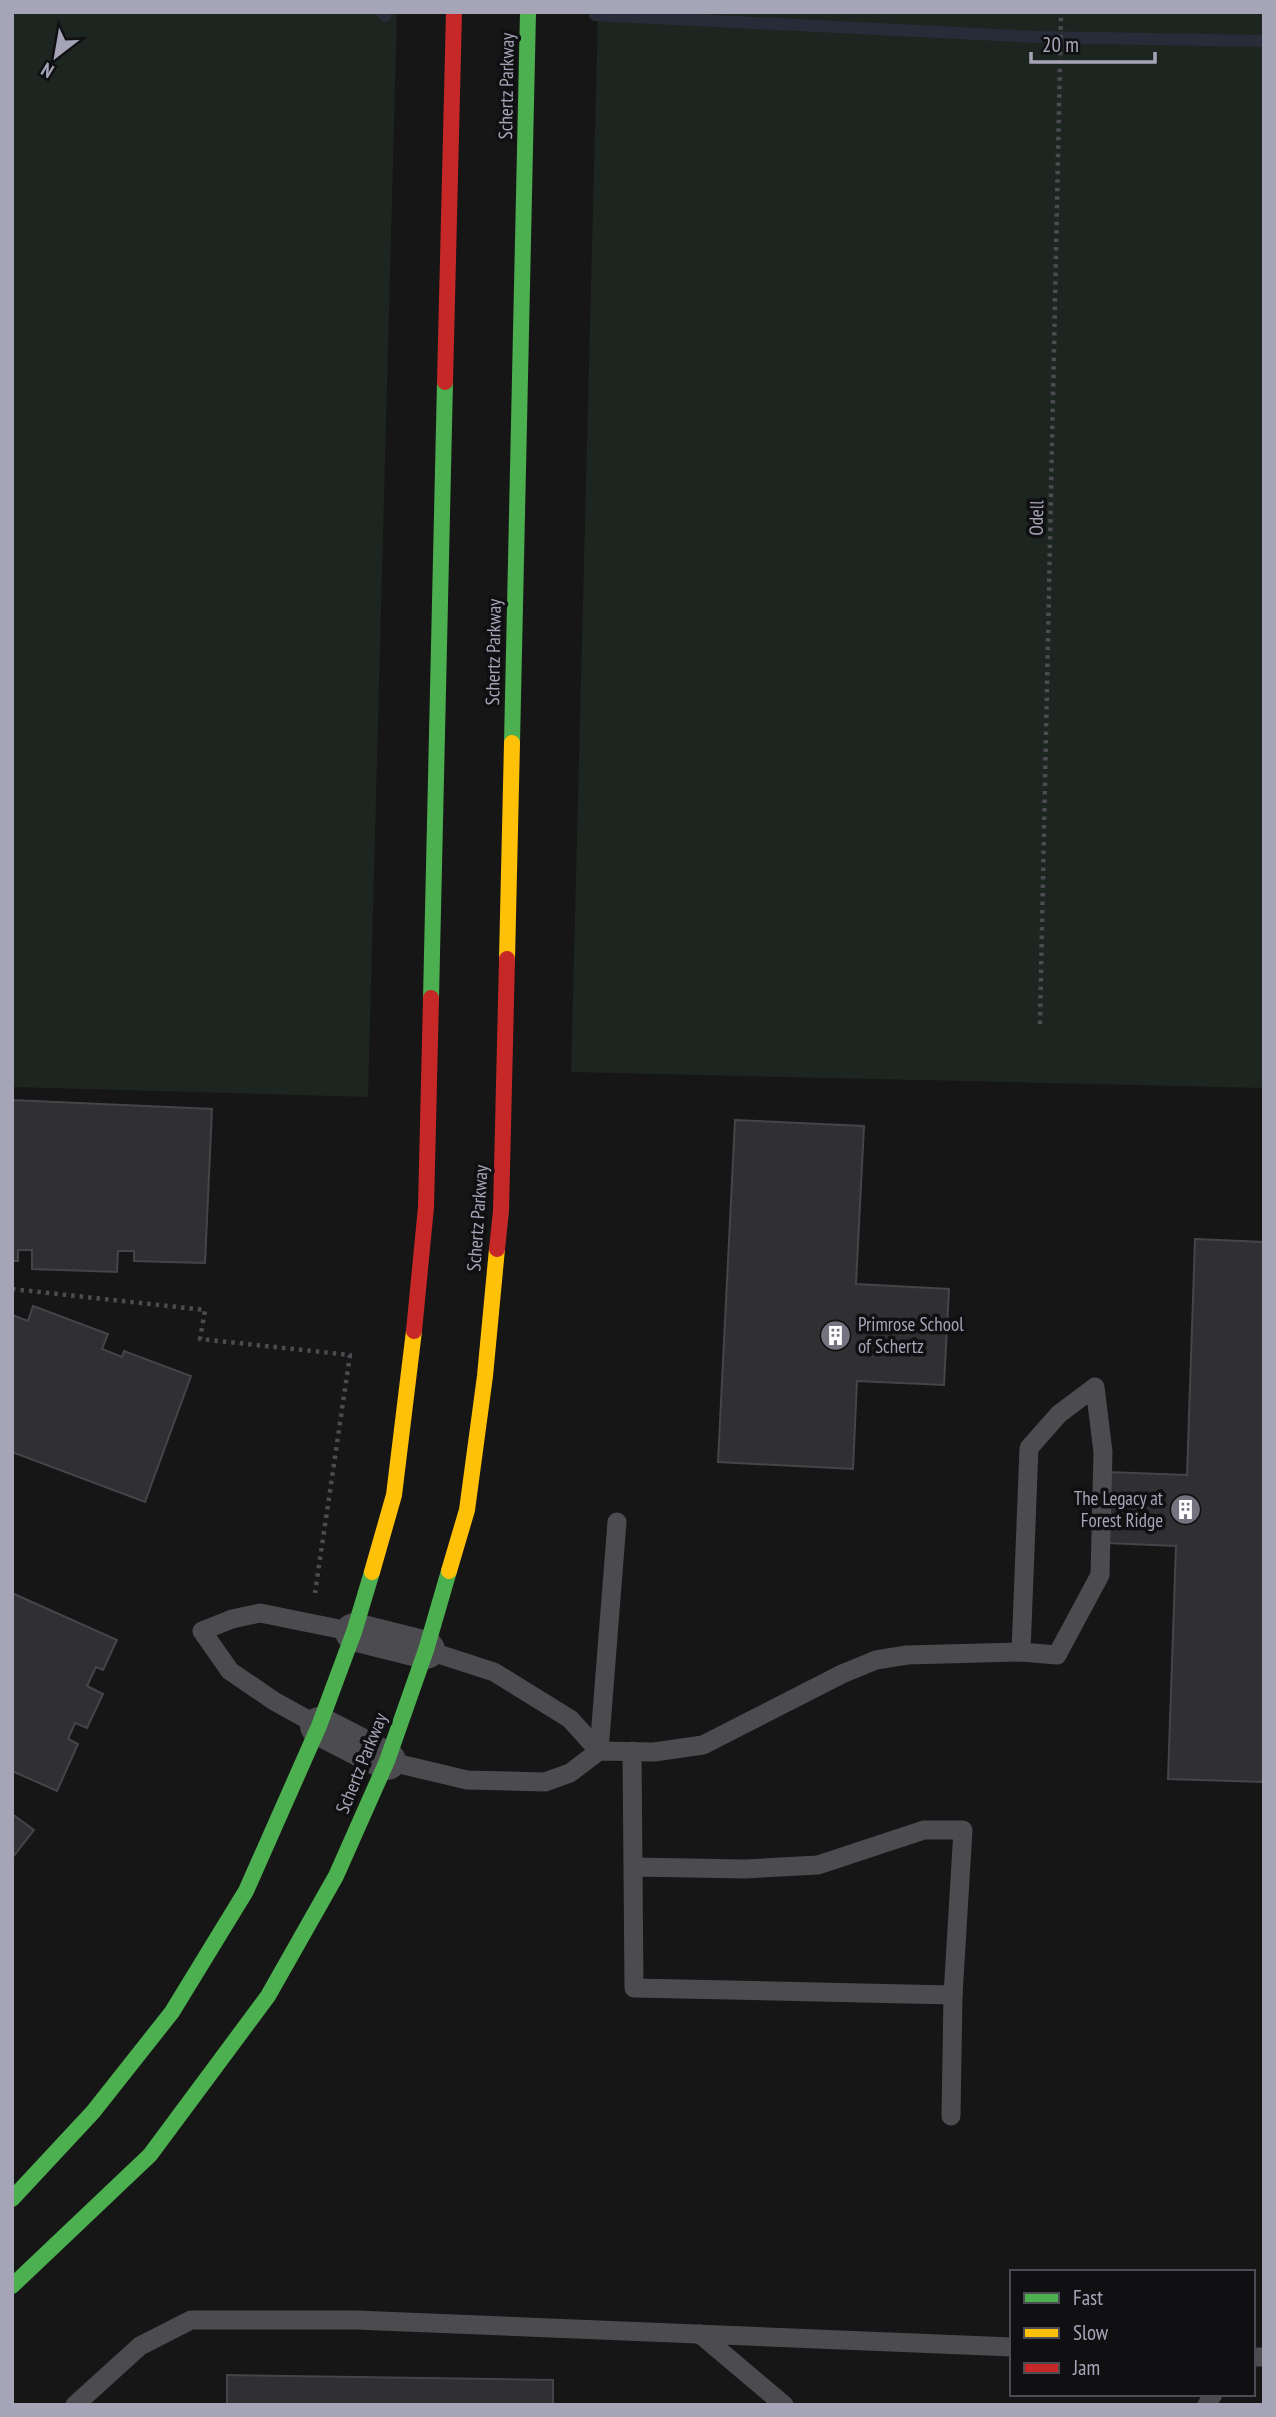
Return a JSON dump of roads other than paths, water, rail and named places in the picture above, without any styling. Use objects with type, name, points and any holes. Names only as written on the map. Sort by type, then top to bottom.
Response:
[{"type":"main road","points":[[12,2199],[93,2112],[172,2012],[246,1891],[319,1726],[337,1622],[394,1495],[411,1367],[426,1206],[454,12]]},
{"type":"main road","name":"Schertz Parkway","points":[[12,2286],[150,2155],[268,1996],[336,1876],[387,1761],[425,1650],[467,1510],[485,1376],[501,1211],[528,12]]},
{"type":"street","points":[[337,1622],[425,1650]]},
{"type":"street","points":[[319,1726],[387,1761]]},
{"type":"lane","points":[[387,1761],[467,1780],[545,1782],[570,1773],[599,1751],[654,1752],[703,1745],[842,1674],[876,1660],[907,1655],[1021,1652],[1057,1655],[1100,1575],[1103,1452],[1096,1387],[1059,1414],[1029,1448],[1021,1652]]},
{"type":"lane","points":[[599,1751],[617,1522]]},
{"type":"lane","points":[[319,1726],[274,1701],[230,1671],[202,1631],[232,1619],[260,1613],[337,1622]]},
{"type":"lane","points":[[425,1650],[494,1672],[570,1719],[599,1751]]},
{"type":"lane","points":[[632,1751],[634,1988],[953,1995]]},
{"type":"lane","points":[[634,1867],[745,1869],[818,1865],[924,1830],[963,1830],[953,1995],[951,2116]]},
{"type":"lane","points":[[75,2405],[140,2346],[191,2320],[356,2320],[1010,2347]]},
{"type":"lane","points":[[699,2334],[784,2405]]},
{"type":"waterway","points":[[382,12],[385,16]]},
{"type":"waterway","points":[[595,15],[1036,37],[1264,41]]},
{"type":"place","name":"Primrose School of Schertz","points":[[835,1335]]},
{"type":"place","name":"The Legacy at Forest Ridge","points":[[1186,1509]]}]
